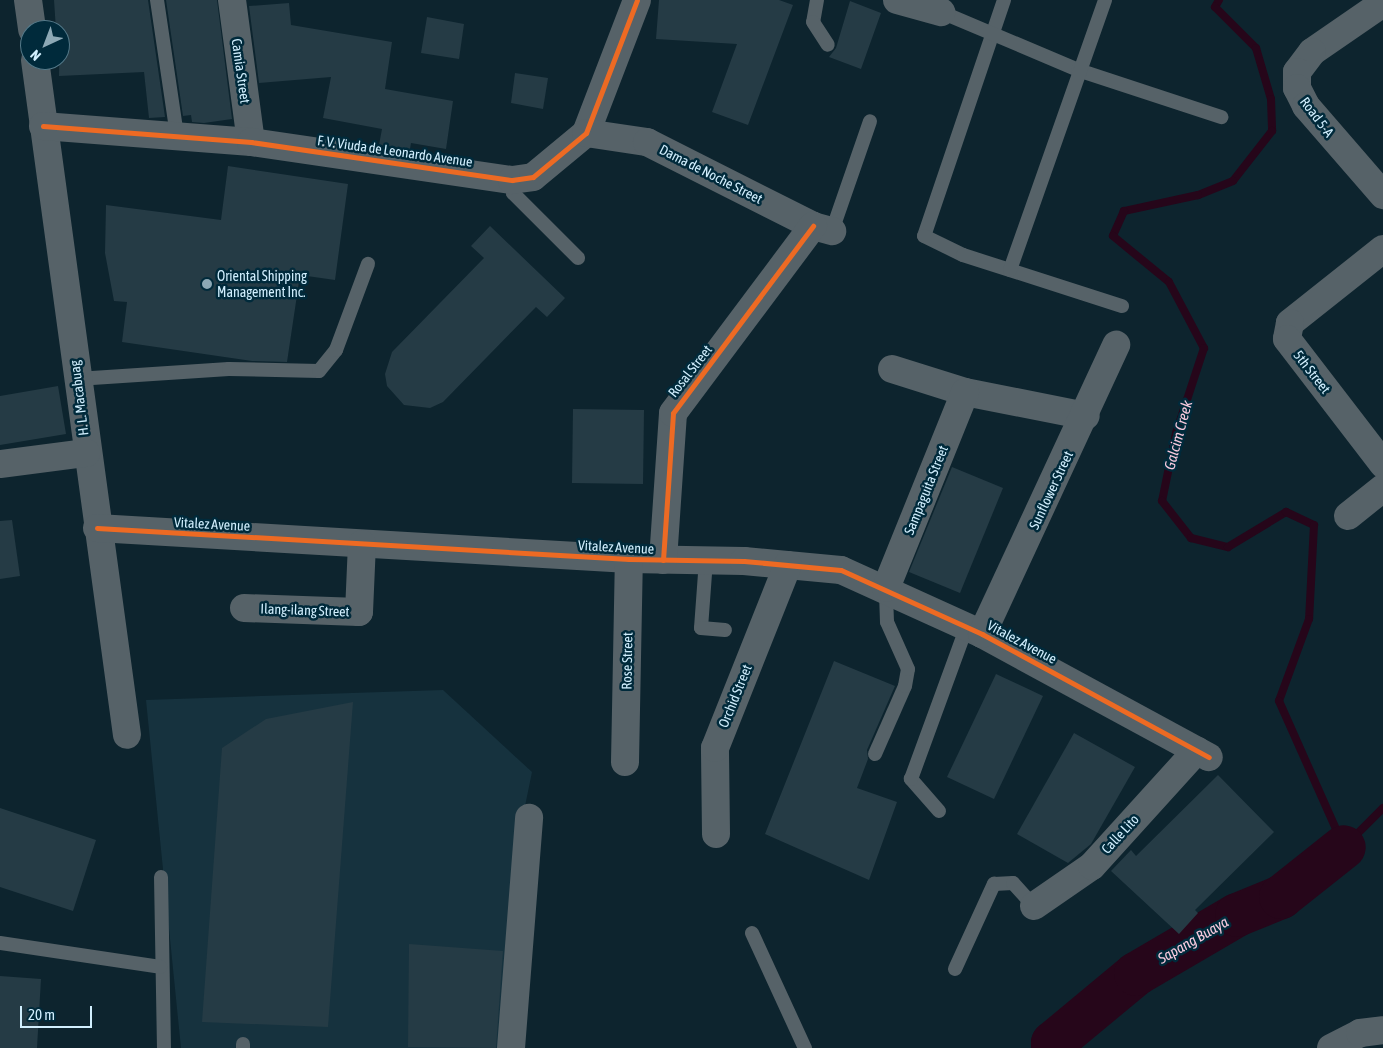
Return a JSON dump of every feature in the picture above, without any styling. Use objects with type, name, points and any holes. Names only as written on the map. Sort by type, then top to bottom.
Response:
[{"type":"street","points":[[28,0],[31,20]]},
{"type":"street","name":"Camia Street","points":[[232,0],[251,142]]},
{"type":"street","name":"F. V. Viuda de Leonardo Avenue","points":[[43,126],[251,142],[512,180],[533,178],[586,133],[638,0]]},
{"type":"street","points":[[897,0],[941,12]]},
{"type":"street","name":"Road 5-A","points":[[1383,3],[1312,52],[1297,72],[1297,88],[1306,106],[1383,195]]},
{"type":"street","name":"H. L. Macabuag","points":[[36,70],[78,379],[86,453],[127,735]]},
{"type":"street","name":"Dama de Noche Street","points":[[586,133],[647,142],[822,228]]},
{"type":"street","name":"Rosal Street","points":[[663,560],[673,413],[822,228]]},
{"type":"street","name":"5th Street","points":[[1383,249],[1290,323],[1287,339],[1383,464]]},
{"type":"street","name":"Sunflower Street","points":[[975,630],[1086,416],[1116,345]]},
{"type":"street","points":[[892,369],[965,392],[1086,416]]},
{"type":"street","name":"Sampaguita Street","points":[[886,588],[965,392]]},
{"type":"street","points":[[0,464],[86,453]]},
{"type":"street","points":[[1348,516],[1383,488]]},
{"type":"street","name":"Vitalez Avenue","points":[[97,528],[629,559],[706,560],[841,570],[886,588],[975,630],[1203,754]]},
{"type":"street","name":"Ilang-ilang Street","points":[[244,608],[359,612],[362,544]]},
{"type":"street","name":"Rose Street","points":[[625,762],[629,559]]},
{"type":"street","name":"Orchid Street","points":[[716,834],[714,748],[788,565]]},
{"type":"street","name":"Calle Lito","points":[[1034,906],[1092,866],[1203,754]]},
{"type":"street","points":[[511,1048],[529,818]]},
{"type":"street","points":[[1331,1048],[1360,1033],[1383,1030]]},
{"type":"lane","points":[[157,0],[177,136]]},
{"type":"lane","points":[[817,0],[813,22],[828,45]]},
{"type":"lane","points":[[1004,0],[924,236],[963,256],[1122,306]]},
{"type":"lane","points":[[1010,270],[1078,70],[1105,0]]},
{"type":"lane","points":[[941,12],[991,36],[1078,70],[1221,117]]},
{"type":"lane","points":[[822,228],[870,121]]},
{"type":"lane","points":[[512,180],[513,193],[578,258]]},
{"type":"lane","points":[[78,379],[229,369],[319,371],[336,350],[368,264]]},
{"type":"lane","points":[[706,560],[701,628],[725,630]]},
{"type":"lane","points":[[875,754],[905,686],[908,669],[887,622],[886,588]]},
{"type":"lane","points":[[938,811],[910,779],[975,630]]},
{"type":"lane","points":[[161,877],[160,967],[164,1048]]},
{"type":"lane","points":[[955,969],[994,884],[1013,883],[1034,906]]},
{"type":"lane","points":[[752,933],[805,1048]]},
{"type":"lane","points":[[0,943],[160,967]]},
{"type":"shaded area","points":[[443,690],[532,772],[524,811],[507,1048],[181,1048],[146,700]]},
{"type":"building","points":[[54,0],[148,0],[165,117],[149,118],[144,72],[59,76],[59,70],[70,70],[70,20],[55,20]]},
{"type":"building","points":[[166,0],[217,0],[232,119],[204,123],[192,122],[191,115],[183,116]]},
{"type":"building","points":[[659,0],[779,0],[793,5],[748,125],[712,112],[737,44],[656,39]]},
{"type":"building","points":[[850,1],[881,13],[861,69],[829,57],[836,48]]},
{"type":"building","points":[[289,3],[291,25],[392,42],[385,89],[453,101],[446,149],[411,143],[410,149],[379,145],[382,129],[323,118],[331,77],[259,83],[249,6]]},
{"type":"building","points":[[427,17],[464,24],[459,59],[421,53]]},
{"type":"building","points":[[515,73],[548,78],[543,109],[511,103]]},
{"type":"building","points":[[228,166],[348,184],[335,280],[300,275],[287,362],[252,361],[122,342],[127,302],[114,301],[105,253],[106,205],[221,220]]},
{"type":"building","points":[[490,226],[565,298],[547,317],[536,307],[443,402],[430,408],[404,405],[387,386],[385,374],[392,352],[484,258],[471,246]]},
{"type":"building","points":[[58,386],[66,434],[0,445],[0,396]]},
{"type":"building","points":[[573,409],[644,410],[643,484],[572,483]]},
{"type":"building","points":[[952,467],[1003,488],[960,593],[909,572]]},
{"type":"building","points":[[12,520],[20,576],[0,579],[0,521]]},
{"type":"building","points":[[834,661],[895,686],[867,750],[868,759],[857,788],[897,802],[869,880],[765,834]]},
{"type":"building","points":[[996,674],[1043,696],[994,799],[947,777]]},
{"type":"building","points":[[353,702],[328,1027],[202,1022],[222,748],[266,719]]},
{"type":"building","points":[[1074,733],[1135,767],[1091,844],[1068,863],[1017,834]]},
{"type":"building","points":[[1218,775],[1274,832],[1195,910],[1198,913],[1179,934],[1111,871],[1131,850],[1136,856]]},
{"type":"building","points":[[0,808],[96,840],[73,911],[0,887]]},
{"type":"building","points":[[409,944],[503,951],[496,1048],[408,1047]]},
{"type":"building","points":[[0,976],[41,979],[37,1048],[0,1048]]},
{"type":"waterway","name":"Galcim Creek","points":[[1219,0],[1215,7],[1256,48],[1271,99],[1272,131],[1233,181],[1198,195],[1124,211],[1113,236],[1169,282],[1204,348],[1176,433],[1162,501],[1191,538],[1228,547],[1286,512],[1314,525],[1309,619],[1279,701],[1344,847],[1383,808]]},
{"type":"waterway","name":"Sapang Buaya","points":[[1053,1048],[1053,1043],[1136,974],[1237,915],[1281,897],[1344,847]]},
{"type":"cycle path","points":[[43,126],[251,142],[512,180],[533,177],[586,133],[637,0]]},
{"type":"cycle path","points":[[663,560],[673,413],[813,226]]},
{"type":"cycle path","points":[[97,528],[629,559],[744,561],[841,570],[982,634],[1209,757]]},
{"type":"place","name":"Oriental Shipping Management Inc.","points":[[207,284]]}]
